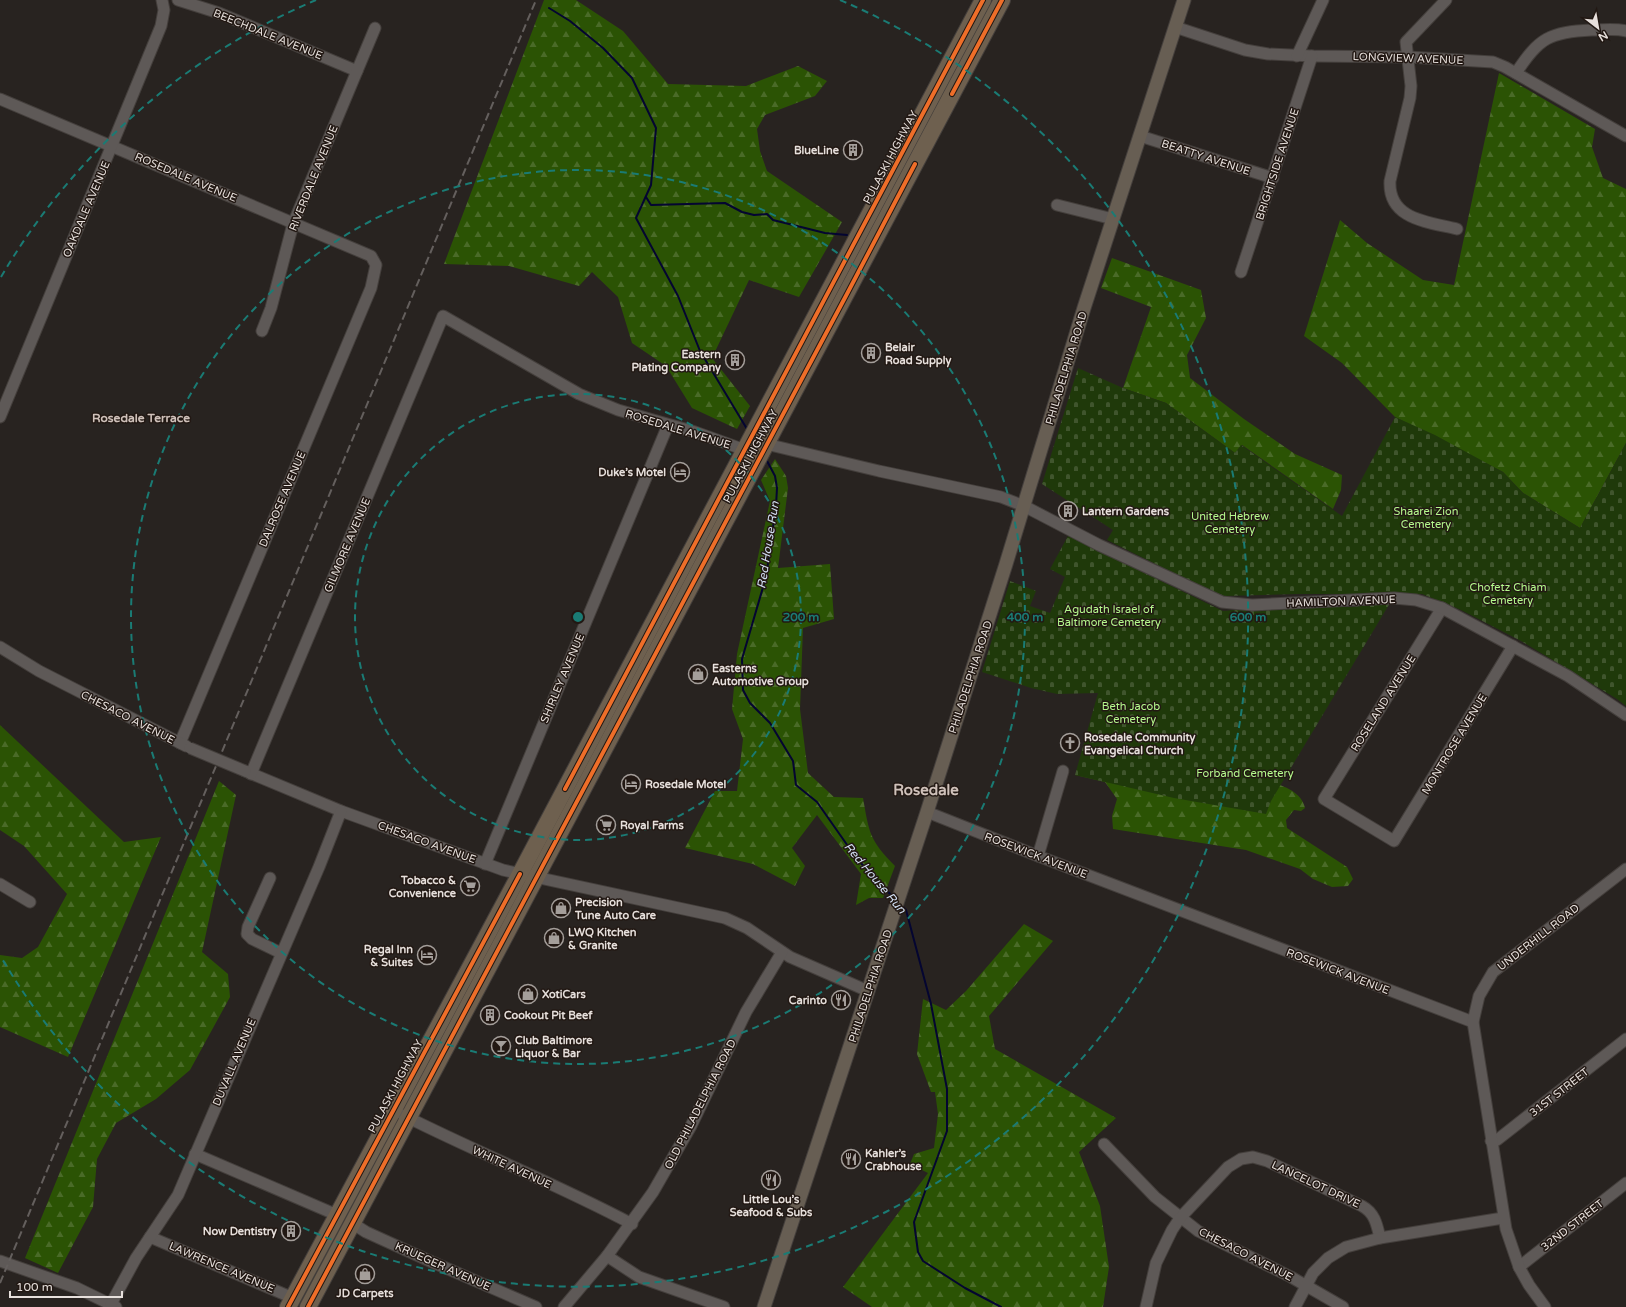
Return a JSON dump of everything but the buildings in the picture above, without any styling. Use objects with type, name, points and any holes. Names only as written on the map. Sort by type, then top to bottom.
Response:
[{"type":"highway","name":"PULASKI HIGHWAY","points":[[290,1302],[520,874],[983,0]]},
{"type":"highway","name":"PULASKI HIGHWAY","points":[[308,1307],[1002,0]]},
{"type":"main road","name":"PHILADELPHIA ROAD","points":[[764,1307],[927,812],[1024,506],[1073,343],[1184,0]]},
{"type":"street","name":"OAKDALE AVENUE","points":[[0,417],[161,26],[164,10],[162,0]]},
{"type":"street","name":"BEECHDALE AVENUE","points":[[178,0],[219,13],[357,71]]},
{"type":"street","points":[[1297,56],[1323,0]]},
{"type":"street","points":[[1446,0],[1406,42],[1411,86],[1410,98],[1390,181],[1390,191],[1395,204],[1406,214],[1415,219],[1457,229]]},
{"type":"street","name":"LONGVIEW AVENUE","points":[[1175,27],[1252,52],[1297,56],[1408,56],[1493,62],[1516,73],[1626,136]]},
{"type":"street","name":"RIVERDALE AVENUE","points":[[262,331],[271,308],[294,224],[375,28]]},
{"type":"street","points":[[1516,73],[1534,48],[1553,36],[1573,31],[1616,29],[1626,31]]},
{"type":"street","name":"BRIGHTSIDE AVENUE","points":[[1241,272],[1312,56]]},
{"type":"street","name":"ROSEDALE AVENUE","points":[[0,99],[371,256]]},
{"type":"street","name":"BEATTY AVENUE","points":[[1140,136],[1273,178]]},
{"type":"street","points":[[1057,205],[1113,219]]},
{"type":"street","name":"DALROSE AVENUE","points":[[185,746],[371,288],[377,269],[376,262],[371,256]]},
{"type":"street","name":"ROSEDALE AVENUE","points":[[443,316],[579,394],[618,410],[668,426],[696,432],[745,450],[766,444],[1001,497],[1024,506]]},
{"type":"street","name":"GILMORE AVENUE","points":[[248,772],[443,316]]},
{"type":"street","name":"SHIRLEY AVENUE","points":[[485,864],[668,426]]},
{"type":"street","name":"HAMILTON AVENUE","points":[[1024,506],[1099,545],[1222,602],[1252,605],[1394,598],[1416,600],[1442,608],[1584,685],[1626,715]]},
{"type":"street","name":"ROSELAND AVENUE","points":[[1394,841],[1324,799],[1442,608]]},
{"type":"street","name":"MONTROSE AVENUE","points":[[1394,841],[1513,646]]},
{"type":"street","name":"CHESACO AVENUE","points":[[0,647],[29,666],[185,746],[341,810],[485,864],[520,874],[720,917],[747,928],[782,952],[868,991]]},
{"type":"street","points":[[1038,856],[1063,771]]},
{"type":"street","name":"DUVALL AVENUE","points":[[113,1306],[150,1237],[178,1196],[281,953],[319,868],[341,810]]},
{"type":"street","name":"ROSEWICK AVENUE","points":[[927,812],[1472,1022]]},
{"type":"street","name":"UNDERHILL ROAD","points":[[1472,1022],[1479,996],[1497,969],[1626,869]]},
{"type":"street","points":[[270,878],[247,934],[252,939],[281,953]]},
{"type":"street","points":[[0,884],[30,902]]},
{"type":"street","name":"OLD PHILADELPHIA ROAD","points":[[564,1307],[632,1224],[653,1192],[683,1140],[737,1029],[782,952]]},
{"type":"street","points":[[1472,1022],[1503,1218],[1519,1267],[1528,1285],[1545,1307]]},
{"type":"street","name":"31ST STREET","points":[[1491,1141],[1497,1140],[1626,1039]]},
{"type":"street","name":"WHITE AVENUE","points":[[393,1110],[602,1208],[632,1224]]},
{"type":"street","name":"CHESACO AVENUE","points":[[1104,1144],[1156,1197],[1180,1218],[1211,1238],[1306,1285],[1343,1307]]},
{"type":"street","points":[[195,1154],[336,1215]]},
{"type":"street","name":"LANCELOT DRIVE","points":[[1146,1307],[1156,1263],[1172,1230],[1180,1218],[1228,1166],[1241,1159],[1253,1157],[1267,1161],[1367,1208],[1375,1219],[1380,1238]]},
{"type":"street","name":"32ND STREET","points":[[1519,1267],[1626,1183]]},
{"type":"street","points":[[1295,1307],[1306,1285],[1320,1265],[1337,1251],[1355,1243],[1503,1218]]},
{"type":"street","name":"KRUEGER AVENUE","points":[[352,1224],[366,1232],[432,1262],[536,1307]]},
{"type":"street","name":"LAWRENCE AVENUE","points":[[150,1237],[290,1302]]},
{"type":"street","points":[[607,1256],[639,1276],[724,1307]]},
{"type":"street","points":[[0,1261],[77,1288],[113,1306]]},
{"type":"green space","points":[[544,0],[576,0],[623,31],[668,84],[746,86],[798,66],[827,81],[815,96],[765,115],[757,129],[760,151],[767,171],[842,222],[799,297],[749,280],[712,358],[750,406],[737,429],[692,408],[666,366],[632,343],[618,297],[592,272],[579,286],[509,266],[444,264]]},
{"type":"green space","points":[[1499,73],[1595,129],[1592,147],[1603,178],[1626,189],[1626,443],[1580,528],[1523,493],[1503,472],[1395,417],[1342,363],[1304,336],[1340,220],[1367,243],[1423,280],[1454,285]]},
{"type":"green space","points":[[1112,258],[1201,290],[1206,318],[1187,355],[1190,378],[1244,419],[1295,454],[1342,475],[1341,490],[1333,509],[1242,445],[1235,453],[1166,403],[1123,388],[1151,307],[1101,288]]},
{"type":"green space","points":[[1078,368],[1123,388],[1166,403],[1235,453],[1241,445],[1342,516],[1395,417],[1435,435],[1503,472],[1523,493],[1580,528],[1626,443],[1626,706],[1617,699],[1521,641],[1461,610],[1422,594],[1298,594],[1225,596],[1216,594],[1107,540],[1113,530],[1042,484]]},
{"type":"green space","points":[[775,459],[786,476],[788,488],[778,568],[830,564],[834,619],[803,628],[800,709],[808,773],[834,797],[863,798],[869,828],[875,842],[895,866],[883,898],[869,898],[856,905],[861,874],[817,815],[792,848],[805,866],[795,886],[753,864],[685,848],[715,791],[737,791],[743,739],[732,709],[737,654],[770,501],[761,480]]},
{"type":"green space","points":[[1068,536],[1223,611],[1273,607],[1352,607],[1390,603],[1271,801],[1266,814],[1174,798],[1075,775],[1098,693],[1057,694],[1031,688],[982,672],[1010,581],[1036,591],[1030,606],[1050,613],[1065,577],[1050,569]]},
{"type":"green space","points":[[0,725],[124,842],[161,837],[68,1057],[0,1027],[0,955],[22,958],[38,947],[67,894],[24,846],[0,830]]},
{"type":"green space","points":[[1075,775],[1264,780],[1283,786],[1299,797],[1305,808],[1301,811],[1294,810],[1286,820],[1287,828],[1347,867],[1353,879],[1348,886],[1332,887],[1313,879],[1300,869],[1246,850],[1113,829],[1112,816],[1117,799],[1105,782]]},
{"type":"green space","points":[[219,781],[236,795],[202,952],[228,974],[230,997],[190,1070],[156,1099],[116,1123],[97,1159],[93,1207],[58,1273],[25,1258]]},
{"type":"green space","points":[[1024,924],[1053,941],[989,1016],[995,1049],[1116,1118],[1079,1152],[1100,1206],[1109,1267],[1103,1307],[872,1307],[843,1287],[928,1173],[910,1164],[914,1154],[934,1148],[938,1114],[935,1092],[931,1092],[917,1054],[923,999],[946,1010],[966,991]]},
{"type":"waterway","name":"Red House Run","points":[[549,8],[570,21],[603,48],[632,78],[656,128],[651,185],[636,218],[678,296],[700,351],[747,429]]},
{"type":"waterway","points":[[646,197],[651,205],[725,203],[742,212],[754,215],[767,214],[773,220],[825,233],[847,235]]},
{"type":"waterway","name":"Red House Run","points":[[766,459],[775,476],[777,488],[776,506],[766,577],[742,659],[743,690],[750,703],[770,723],[793,761],[796,785],[817,802],[857,859],[893,897]]},
{"type":"waterway","name":"Red House Run","points":[[902,906],[906,910],[931,1004],[947,1089],[947,1131],[914,1222],[918,1252],[923,1261],[965,1288],[1001,1307]]},
{"type":"railway","points":[[0,1283],[536,0]]},
{"type":"cycle path","points":[[565,789],[983,0]]},
{"type":"cycle path","points":[[952,94],[1002,0]]},
{"type":"cycle path","points":[[308,1307],[915,164]]},
{"type":"cycle path","points":[[288,1307],[520,874]]},
{"type":"place","name":"BlueLine","points":[[853,150]]},
{"type":"place","name":"Belair Road Supply","points":[[871,353]]},
{"type":"place","name":"Eastern Plating Company","points":[[735,360]]},
{"type":"place","name":"Duke’s Motel","points":[[680,472]]},
{"type":"place","name":"Lantern Gardens","points":[[1068,511]]},
{"type":"place","name":"Easterns Automotive Group","points":[[698,674]]},
{"type":"place","name":"Rosedale Community Evangelical Church","points":[[1070,743]]},
{"type":"place","name":"Rosedale Motel","points":[[631,784]]},
{"type":"place","name":"Royal Farms","points":[[606,825]]},
{"type":"place","name":"Tobacco & Convenience","points":[[470,886]]},
{"type":"place","name":"Precision Tune Auto Care","points":[[561,908]]},
{"type":"place","name":"LWQ Kitchen & Granite","points":[[554,938]]},
{"type":"place","name":"Regal Inn & Suites","points":[[427,955]]},
{"type":"place","name":"XotiCars","points":[[528,994]]},
{"type":"place","name":"Carinto","points":[[841,1000]]},
{"type":"place","name":"Cookout Pit Beef","points":[[490,1015]]},
{"type":"place","name":"Club Baltimore Liquor & Bar","points":[[501,1046]]},
{"type":"place","name":"Kahler’s Crabhouse","points":[[851,1159]]},
{"type":"place","name":"Little Lou’s Seafood & Subs","points":[[771,1180]]},
{"type":"place","name":"Now Dentistry","points":[[291,1231]]},
{"type":"place","name":"JD Carpets","points":[[365,1274]]},
{"type":"district","name":"Rosedale Terrace","points":[[141,418]]},
{"type":"district","name":"Rosedale","points":[[926,790]]},
{"type":"park label","name":"Shaarei Zion Cemetery","points":[[1426,517]]},
{"type":"park label","name":"United Hebrew Cemetery","points":[[1230,522]]},
{"type":"park label","name":"Chofetz Chiam Cemetery","points":[[1508,593]]},
{"type":"park label","name":"Agudath Israel of Baltimore Cemetery","points":[[1109,615]]},
{"type":"park label","name":"Beth Jacob Cemetery","points":[[1131,712]]},
{"type":"park label","name":"Forband Cemetery","points":[[1245,773]]}]
